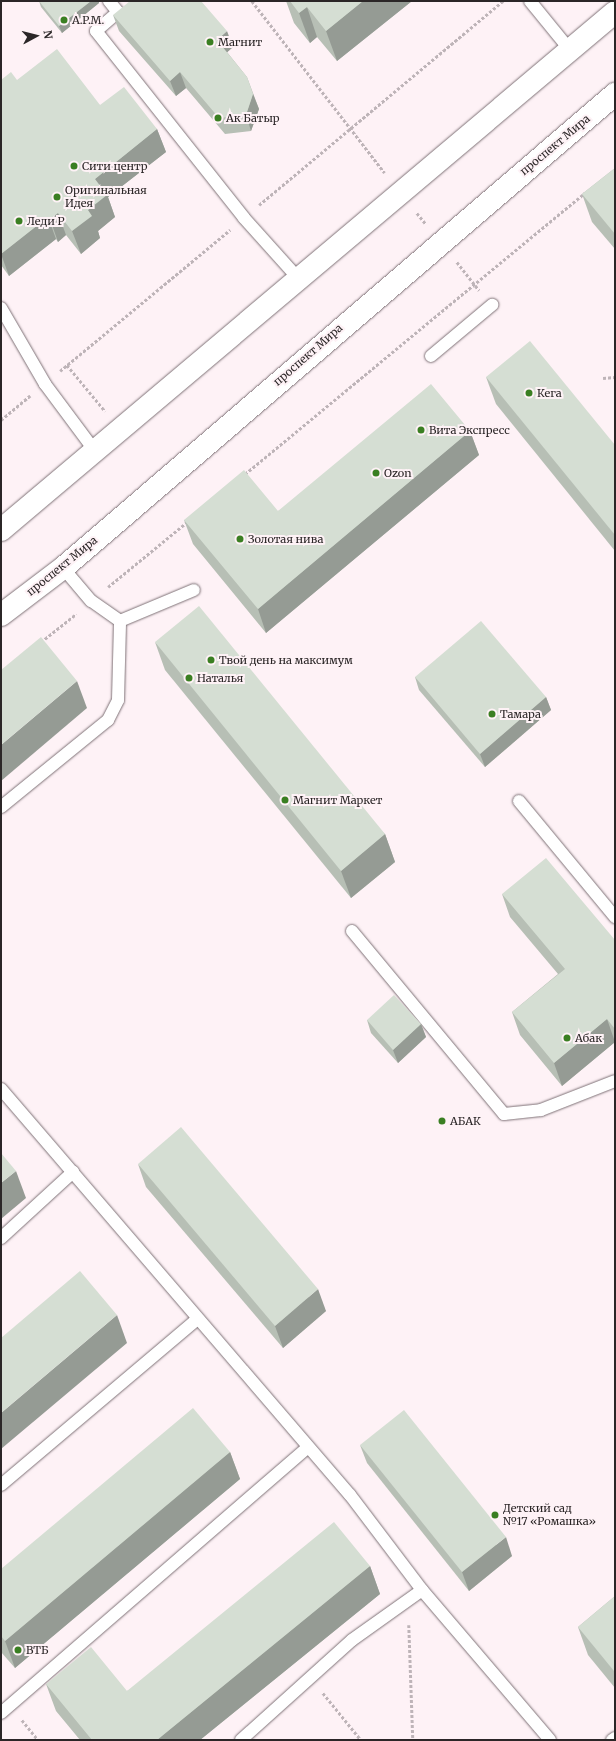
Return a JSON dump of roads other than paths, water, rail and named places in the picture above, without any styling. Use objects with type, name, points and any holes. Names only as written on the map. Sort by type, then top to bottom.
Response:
[{"type":"main road","points":[[1,530],[615,12]]},
{"type":"main road","name":"проспект Мира","points":[[1,615],[63,568],[440,241],[615,94]]},
{"type":"lane","points":[[109,1],[118,12],[96,31],[244,218],[299,279]]},
{"type":"lane","points":[[530,1],[570,50]]},
{"type":"lane","points":[[431,356],[492,305]]},
{"type":"lane","points":[[1,308],[45,384],[95,451]]},
{"type":"lane","points":[[63,568],[92,601],[120,621]]},
{"type":"lane","points":[[120,621],[194,590]]},
{"type":"lane","points":[[1,807],[108,720],[118,700],[120,621]]},
{"type":"lane","points":[[519,801],[615,917]]},
{"type":"lane","points":[[352,931],[504,1114],[541,1110],[615,1082]]},
{"type":"lane","points":[[1,1089],[73,1172],[196,1320],[350,1495],[422,1590],[550,1740]]},
{"type":"lane","points":[[1,1238],[73,1172]]},
{"type":"lane","points":[[1,1485],[196,1320]]},
{"type":"lane","points":[[1,1713],[308,1447]]},
{"type":"lane","points":[[241,1740],[352,1640],[422,1590]]},
{"type":"place","name":"А.Р.М.","points":[[64,20]]},
{"type":"place","name":"Магнит","points":[[210,42]]},
{"type":"place","name":"Ак Батыр","points":[[218,118]]},
{"type":"place","name":"Сити центр","points":[[74,166]]},
{"type":"place","name":"Оригинальная Идея","points":[[57,197]]},
{"type":"place","name":"Леди Р","points":[[19,221]]},
{"type":"place","name":"Кега","points":[[529,393]]},
{"type":"place","name":"Вита Экспресс","points":[[421,430]]},
{"type":"place","name":"Ozon","points":[[376,473]]},
{"type":"place","name":"Золотая нива","points":[[240,539]]},
{"type":"place","name":"Твой день на максимум","points":[[211,660]]},
{"type":"place","name":"Наталья","points":[[189,678]]},
{"type":"place","name":"Тамара","points":[[492,714]]},
{"type":"place","name":"Магнит Маркет","points":[[285,800]]},
{"type":"place","name":"Абак","points":[[567,1038]]},
{"type":"place","name":"АБАК","points":[[442,1121]]},
{"type":"place","name":"Детский сад №17 «Ромашка»","points":[[495,1515]]},
{"type":"place","name":"ВТБ","points":[[18,1650]]}]
